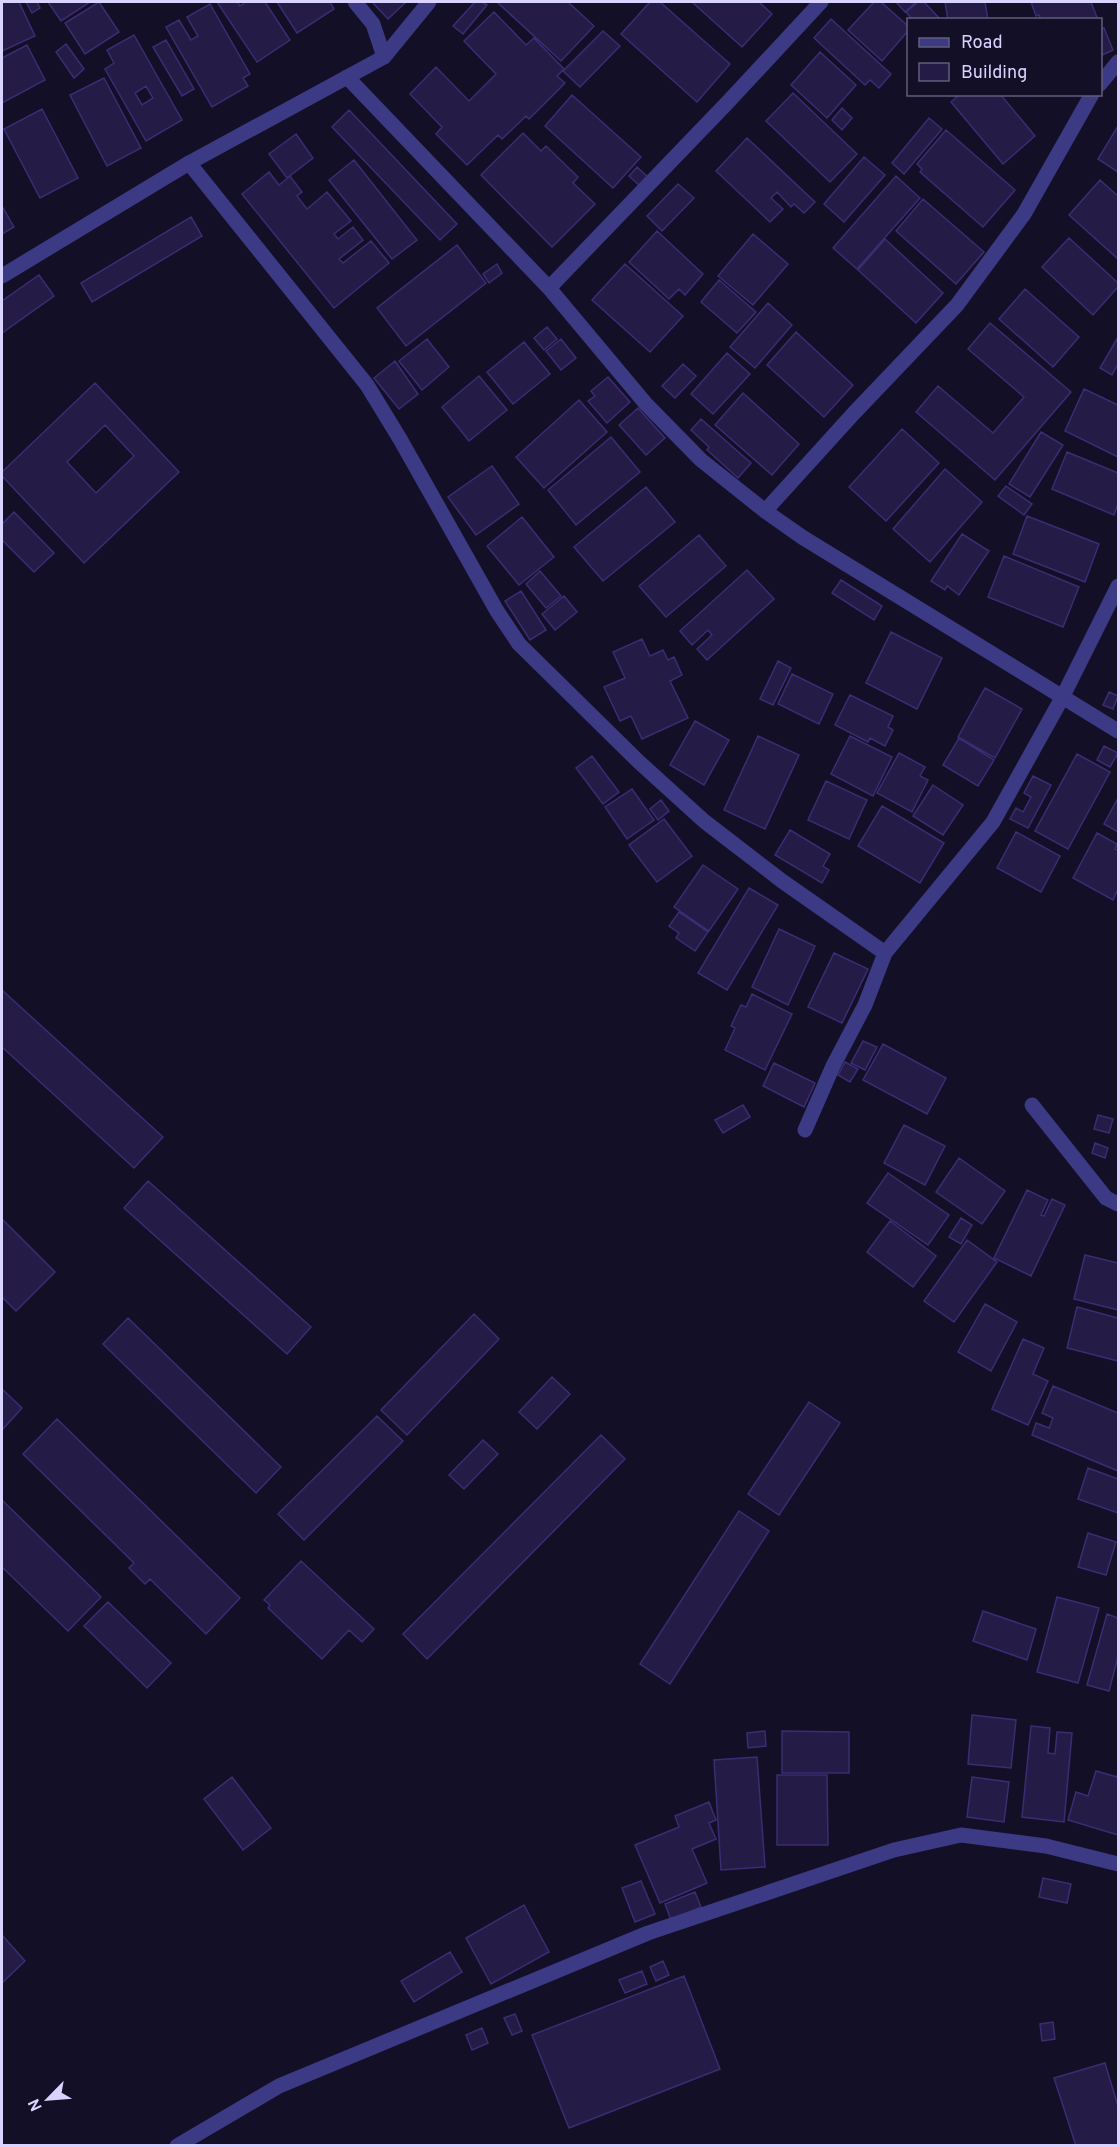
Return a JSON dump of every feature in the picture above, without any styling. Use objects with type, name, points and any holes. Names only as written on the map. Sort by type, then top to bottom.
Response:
[{"type":"street","points":[[355,2],[373,24],[384,57]]},
{"type":"street","points":[[2,276],[189,163],[384,57],[429,2]]},
{"type":"street","points":[[549,288],[728,103],[821,2]]},
{"type":"street","points":[[1102,83],[1119,62]]},
{"type":"street","points":[[347,77],[549,288],[646,404],[701,460],[802,537],[1119,731]]},
{"type":"street","points":[[765,511],[957,305],[1024,214],[1091,96]]},
{"type":"street","points":[[189,163],[367,385],[497,611],[519,644],[639,762],[704,821],[782,881],[885,953]]},
{"type":"street","points":[[806,1130],[833,1066],[865,1005],[885,953],[993,822],[1062,698],[1119,586]]},
{"type":"street","points":[[1032,1106],[1106,1198],[1119,1204]]},
{"type":"street","points":[[177,2145],[279,2086],[648,1933],[894,1850],[962,1835],[1046,1846],[1119,1864]]},
{"type":"building","points":[[2,2],[19,2],[35,36],[2,51]]},
{"type":"building","points":[[26,2],[37,2],[40,8],[32,13]]},
{"type":"building","points":[[48,2],[90,2],[61,21]]},
{"type":"building","points":[[99,2],[119,32],[85,54],[65,23]]},
{"type":"building","points":[[217,2],[237,2],[240,6],[246,2],[265,2],[290,40],[257,62]]},
{"type":"building","points":[[277,2],[330,2],[334,9],[297,33]]},
{"type":"building","points":[[372,2],[406,2],[388,19]]},
{"type":"building","points":[[475,2],[487,5],[463,34],[453,26]]},
{"type":"building","points":[[497,2],[568,2],[594,26],[561,61]]},
{"type":"building","points":[[650,2],[660,2],[730,64],[697,102],[621,34]]},
{"type":"building","points":[[692,2],[759,2],[772,14],[742,47]]},
{"type":"building","points":[[874,2],[881,2],[907,25],[907,32],[882,61],[848,30]]},
{"type":"building","points":[[896,2],[916,2],[905,12]]},
{"type":"building","points":[[918,2],[924,2],[939,18],[911,18],[906,12]]},
{"type":"building","points":[[945,2],[985,2],[988,18],[948,18]]},
{"type":"building","points":[[1031,2],[1091,2],[1097,18],[1040,18],[1039,15],[1036,16]]},
{"type":"building","points":[[210,4],[250,74],[243,78],[248,86],[212,107],[166,27],[179,20],[191,40],[198,36],[187,17]]},
{"type":"building","points":[[494,12],[526,45],[534,38],[564,69],[557,76],[565,83],[529,119],[526,116],[502,139],[498,135],[467,165],[436,134],[442,127],[410,94],[436,67],[469,101],[496,74],[464,41]]},
{"type":"building","points":[[831,19],[891,74],[879,88],[870,80],[865,85],[814,38]]},
{"type":"building","points":[[1102,28],[1104,28],[1113,50],[1102,55]]},
{"type":"building","points":[[603,31],[620,46],[580,87],[563,71]]},
{"type":"building","points":[[134,35],[182,120],[146,141],[105,69],[114,63],[107,50]],"holes":[[[146,86],[153,98],[142,105],[135,93]]]},
{"type":"building","points":[[166,40],[194,89],[182,96],[153,47]]},
{"type":"building","points":[[66,44],[84,69],[74,78],[56,52]]},
{"type":"building","points":[[27,45],[45,80],[2,103],[2,58]]},
{"type":"building","points":[[820,52],[856,85],[827,118],[791,85]]},
{"type":"building","points":[[104,78],[141,148],[107,166],[70,95]]},
{"type":"building","points":[[793,93],[857,154],[830,182],[766,121]]},
{"type":"building","points":[[572,95],[641,157],[613,188],[545,126]]},
{"type":"building","points":[[958,96],[1002,96],[1035,136],[1003,164],[951,102]]},
{"type":"building","points":[[842,108],[852,118],[842,130],[832,120]]},
{"type":"building","points":[[42,109],[78,178],[40,198],[4,129]]},
{"type":"building","points":[[349,110],[457,224],[440,240],[332,127]]},
{"type":"building","points":[[929,118],[942,129],[904,174],[892,163]]},
{"type":"building","points":[[1118,126],[1118,172],[1098,159]]},
{"type":"building","points":[[946,130],[1015,190],[983,227],[920,172],[922,169],[917,164]]},
{"type":"building","points":[[523,133],[541,151],[546,146],[578,177],[573,183],[595,204],[552,247],[481,175]]},
{"type":"building","points":[[296,134],[313,158],[287,178],[269,154]]},
{"type":"building","points":[[747,138],[815,202],[804,213],[794,204],[791,207],[777,192],[771,198],[783,209],[770,222],[716,171]]},
{"type":"building","points":[[864,157],[885,175],[844,222],[824,204]]},
{"type":"building","points":[[354,160],[417,240],[392,259],[329,180]]},
{"type":"building","points":[[637,167],[649,178],[641,187],[629,176]]},
{"type":"building","points":[[269,172],[279,185],[290,176],[302,192],[297,196],[307,209],[327,192],[351,221],[334,234],[338,239],[353,227],[363,240],[339,259],[343,263],[371,241],[389,263],[334,308],[242,194]]},
{"type":"building","points":[[896,176],[920,198],[857,269],[833,248]]},
{"type":"building","points":[[1100,180],[1118,196],[1118,259],[1069,215]]},
{"type":"building","points":[[678,184],[694,198],[662,231],[647,216]]},
{"type":"building","points":[[923,199],[984,252],[956,284],[896,231]]},
{"type":"building","points":[[2,206],[14,227],[2,234]]},
{"type":"building","points":[[191,217],[202,236],[92,302],[81,283]]},
{"type":"building","points":[[657,231],[703,274],[685,295],[679,289],[669,299],[629,262]]},
{"type":"building","points":[[753,234],[788,264],[753,305],[718,276]]},
{"type":"building","points":[[1069,238],[1118,283],[1118,287],[1093,315],[1042,267]]},
{"type":"building","points":[[885,239],[943,293],[916,323],[858,270]]},
{"type":"building","points":[[457,245],[486,283],[406,346],[377,308]]},
{"type":"building","points":[[497,264],[502,273],[489,283],[483,274]]},
{"type":"building","points":[[625,264],[683,316],[650,352],[592,300]]},
{"type":"building","points":[[39,275],[54,296],[2,333],[2,301]]},
{"type":"building","points":[[719,280],[756,312],[737,333],[701,302]]},
{"type":"building","points":[[1025,289],[1079,337],[1053,367],[999,319]]},
{"type":"building","points":[[768,303],[792,325],[755,368],[730,347]]},
{"type":"building","points":[[990,323],[1071,392],[995,480],[916,412],[938,386],[993,433],[1024,397],[968,349]]},
{"type":"building","points":[[547,327],[557,339],[544,350],[534,338]]},
{"type":"building","points":[[796,332],[853,385],[824,417],[767,365]]},
{"type":"building","points":[[1118,337],[1118,364],[1112,375],[1100,368]]},
{"type":"building","points":[[427,339],[449,367],[422,390],[399,361]]},
{"type":"building","points":[[561,339],[576,358],[561,370],[546,351]]},
{"type":"building","points":[[524,342],[550,374],[513,404],[487,372]]},
{"type":"building","points":[[727,353],[750,374],[713,414],[691,394]]},
{"type":"building","points":[[395,361],[418,394],[399,409],[374,378]]},
{"type":"building","points":[[683,364],[696,376],[675,398],[662,386]]},
{"type":"building","points":[[479,376],[507,410],[469,441],[442,407]]},
{"type":"building","points":[[608,377],[630,402],[607,423],[588,401],[595,396],[591,391]]},
{"type":"building","points":[[95,383],[179,472],[84,563],[2,476],[2,472]],"holes":[[[105,425],[134,456],[96,493],[67,462]]]},
{"type":"building","points":[[1084,389],[1118,405],[1118,457],[1065,431]]},
{"type":"building","points":[[743,393],[799,444],[772,475],[715,425]]},
{"type":"building","points":[[579,400],[607,432],[544,488],[516,457]]},
{"type":"building","points":[[638,408],[665,438],[646,455],[619,425]]},
{"type":"building","points":[[701,419],[751,463],[738,478],[707,450],[709,447],[691,430]]},
{"type":"building","points":[[902,429],[939,463],[886,521],[849,487]]},
{"type":"building","points":[[1041,432],[1063,445],[1030,497],[1009,484]]},
{"type":"building","points":[[611,437],[640,472],[576,525],[548,490]]},
{"type":"building","points":[[1067,452],[1118,473],[1118,504],[1114,515],[1052,489]]},
{"type":"building","points":[[492,466],[519,504],[476,535],[448,497]]},
{"type":"building","points":[[945,469],[982,502],[930,562],[893,529]]},
{"type":"building","points":[[1006,486],[1032,504],[1024,515],[998,496]]},
{"type":"building","points":[[646,487],[675,522],[603,581],[574,547]]},
{"type":"building","points":[[14,512],[54,553],[34,572],[2,540],[2,524]]},
{"type":"building","points":[[1027,516],[1099,544],[1085,582],[1013,554]]},
{"type":"building","points":[[522,517],[554,557],[519,585],[487,546]]},
{"type":"building","points":[[962,534],[989,551],[959,595],[947,586],[945,590],[931,581]]},
{"type":"building","points":[[699,535],[726,566],[666,617],[639,586]]},
{"type":"building","points":[[1004,556],[1079,587],[1063,627],[988,597]]},
{"type":"building","points":[[747,570],[774,599],[707,660],[697,649],[712,635],[708,630],[692,645],[680,631]]},
{"type":"building","points":[[540,571],[561,596],[546,608],[526,584]]},
{"type":"building","points":[[841,580],[882,606],[874,620],[832,593]]},
{"type":"building","points":[[521,591],[546,630],[530,640],[505,601]]},
{"type":"building","points":[[564,596],[577,612],[555,630],[542,614]]},
{"type":"building","points":[[891,632],[942,658],[917,709],[866,683]]},
{"type":"building","points":[[642,639],[650,656],[663,650],[668,660],[674,657],[682,675],[670,681],[688,718],[642,739],[631,716],[620,721],[604,687],[625,678],[613,652]]},
{"type":"building","points":[[778,661],[791,668],[773,705],[760,699]]},
{"type":"building","points":[[792,674],[833,694],[819,724],[778,704]]},
{"type":"building","points":[[985,688],[1022,709],[995,758],[958,737]]},
{"type":"building","points":[[1109,692],[1118,696],[1113,709],[1103,705]]},
{"type":"building","points":[[850,695],[893,716],[888,727],[893,730],[885,746],[870,738],[868,742],[835,725]]},
{"type":"building","points":[[695,721],[729,740],[704,785],[670,765]]},
{"type":"building","points":[[758,736],[799,755],[765,829],[724,810]]},
{"type":"building","points":[[850,736],[892,757],[873,796],[831,774]]},
{"type":"building","points":[[959,738],[994,760],[978,786],[943,765]]},
{"type":"building","points":[[1104,746],[1118,753],[1110,767],[1097,760]]},
{"type":"building","points":[[899,753],[925,767],[920,776],[928,780],[912,812],[877,793]]},
{"type":"building","points":[[1077,754],[1110,772],[1068,849],[1035,831]]},
{"type":"building","points":[[592,756],[619,792],[603,804],[576,768]]},
{"type":"building","points":[[1033,776],[1051,785],[1028,828],[1010,819],[1016,808],[1023,812],[1031,797],[1024,793]]},
{"type":"building","points":[[826,781],[867,800],[849,839],[808,820]]},
{"type":"building","points":[[933,785],[963,805],[943,835],[913,816]]},
{"type":"building","points":[[632,789],[654,820],[627,839],[605,807]]},
{"type":"building","points":[[1118,798],[1118,832],[1104,824]]},
{"type":"building","points":[[661,800],[669,811],[658,820],[650,809]]},
{"type":"building","points":[[882,806],[944,843],[920,883],[858,846]]},
{"type":"building","points":[[664,819],[692,856],[657,882],[629,845]]},
{"type":"building","points":[[790,830],[830,854],[823,866],[829,870],[822,883],[775,855]]},
{"type":"building","points":[[1016,832],[1060,856],[1041,892],[997,868]]},
{"type":"building","points":[[1097,833],[1117,844],[1115,849],[1118,851],[1118,889],[1113,900],[1073,878]]},
{"type":"building","points":[[703,865],[738,889],[709,931],[674,907]]},
{"type":"building","points":[[749,888],[778,905],[727,990],[698,973]]},
{"type":"building","points":[[679,912],[708,932],[695,951],[676,938],[679,933],[669,926]]},
{"type":"building","points":[[779,929],[815,946],[788,1005],[752,987]]},
{"type":"building","points":[[834,953],[868,969],[842,1023],[808,1007]]},
{"type":"building","points":[[3,991],[163,1137],[134,1168],[2,1047]]},
{"type":"building","points":[[752,994],[792,1014],[765,1070],[725,1050],[735,1028],[731,1026],[741,1005],[746,1007]]},
{"type":"building","points":[[863,1041],[877,1047],[865,1070],[851,1063]]},
{"type":"building","points":[[883,1044],[946,1078],[927,1114],[863,1080]]},
{"type":"building","points":[[845,1062],[858,1069],[850,1082],[838,1075]]},
{"type":"building","points":[[774,1063],[815,1083],[804,1107],[763,1086]]},
{"type":"building","points":[[743,1105],[750,1117],[723,1133],[715,1120]]},
{"type":"building","points":[[1098,1115],[1113,1119],[1109,1133],[1094,1129]]},
{"type":"building","points":[[904,1125],[945,1146],[925,1185],[884,1163]]},
{"type":"building","points":[[1095,1143],[1108,1148],[1105,1158],[1092,1153]]},
{"type":"building","points":[[959,1158],[1005,1191],[982,1224],[936,1192]]},
{"type":"building","points":[[888,1173],[949,1215],[928,1245],[867,1203]]},
{"type":"building","points":[[148,1181],[311,1327],[287,1354],[124,1208]]},
{"type":"building","points":[[1027,1190],[1048,1200],[1041,1215],[1044,1216],[1052,1199],[1065,1205],[1031,1276],[994,1258]]},
{"type":"building","points":[[961,1218],[972,1225],[961,1244],[949,1237]]},
{"type":"building","points":[[2,1219],[55,1272],[16,1311],[2,1297]]},
{"type":"building","points":[[890,1221],[936,1256],[913,1287],[867,1252]]},
{"type":"building","points":[[967,1240],[997,1262],[954,1322],[924,1301]]},
{"type":"building","points":[[1085,1255],[1118,1263],[1118,1310],[1074,1299]]},
{"type":"building","points":[[985,1304],[1017,1322],[991,1371],[958,1352]]},
{"type":"building","points":[[1077,1307],[1118,1318],[1118,1361],[1067,1348]]},
{"type":"building","points":[[474,1314],[499,1339],[407,1435],[381,1410]]},
{"type":"building","points":[[128,1318],[281,1467],[256,1493],[103,1344]]},
{"type":"building","points":[[1023,1339],[1044,1348],[1033,1374],[1048,1381],[1028,1425],[992,1409]]},
{"type":"building","points":[[552,1377],[570,1394],[537,1429],[519,1412]]},
{"type":"building","points":[[1053,1386],[1118,1413],[1118,1471],[1032,1435],[1036,1423],[1049,1428],[1053,1418],[1042,1413]]},
{"type":"building","points":[[2,1389],[22,1408],[2,1430]]},
{"type":"building","points":[[809,1402],[840,1423],[779,1515],[748,1494]]},
{"type":"building","points":[[377,1416],[403,1441],[304,1540],[278,1514]]},
{"type":"building","points":[[57,1419],[240,1598],[206,1634],[150,1579],[145,1584],[129,1568],[134,1563],[23,1454]]},
{"type":"building","points":[[601,1435],[625,1459],[427,1659],[403,1634]]},
{"type":"building","points":[[483,1440],[498,1454],[464,1489],[449,1475]]},
{"type":"building","points":[[1088,1468],[1118,1479],[1118,1513],[1078,1499]]},
{"type":"building","points":[[2,1500],[101,1597],[68,1631],[2,1567]]},
{"type":"building","points":[[739,1511],[769,1531],[670,1684],[640,1664]]},
{"type":"building","points":[[1088,1533],[1116,1542],[1106,1575],[1078,1567]]},
{"type":"building","points":[[301,1561],[374,1629],[362,1642],[349,1630],[322,1659],[268,1608],[270,1605],[264,1600]]},
{"type":"building","points":[[1057,1597],[1099,1608],[1078,1683],[1037,1672]]},
{"type":"building","points":[[108,1602],[171,1663],[147,1688],[84,1626]]},
{"type":"building","points":[[983,1611],[1036,1629],[1027,1660],[973,1641]]},
{"type":"building","points":[[1107,1614],[1118,1618],[1118,1657],[1109,1691],[1087,1685]]},
{"type":"building","points":[[972,1715],[1016,1720],[1011,1768],[968,1764]]},
{"type":"building","points":[[1031,1726],[1050,1728],[1048,1753],[1055,1754],[1057,1732],[1072,1733],[1064,1822],[1022,1817]]},
{"type":"building","points":[[765,1731],[766,1746],[748,1748],[747,1733]]},
{"type":"building","points":[[782,1731],[849,1732],[849,1773],[782,1773]]},
{"type":"building","points":[[757,1757],[765,1867],[721,1870],[714,1760]]},
{"type":"building","points":[[1096,1771],[1117,1777],[1118,1771],[1118,1835],[1068,1820],[1076,1792],[1088,1796]]},
{"type":"building","points":[[777,1775],[827,1775],[828,1845],[777,1845]]},
{"type":"building","points":[[232,1777],[271,1828],[243,1850],[204,1799]]},
{"type":"building","points":[[972,1777],[1009,1782],[1004,1822],[967,1817]]},
{"type":"building","points":[[709,1802],[716,1820],[709,1823],[716,1839],[692,1849],[707,1883],[660,1903],[635,1845],[679,1827],[675,1816]]},
{"type":"building","points":[[1043,1878],[1071,1884],[1067,1903],[1039,1897]]},
{"type":"building","points":[[641,1881],[655,1914],[635,1922],[622,1888]]},
{"type":"building","points":[[695,1892],[701,1907],[671,1920],[665,1904]]},
{"type":"building","points":[[524,1905],[549,1952],[491,1984],[466,1938]]},
{"type":"building","points":[[2,1935],[25,1961],[2,1983]]},
{"type":"building","points":[[450,1952],[462,1972],[414,2002],[401,1981]]},
{"type":"building","points":[[663,1961],[669,1975],[656,1981],[650,1967]]},
{"type":"building","points":[[642,1971],[647,1984],[625,1993],[619,1980]]},
{"type":"building","points":[[684,1976],[720,2069],[569,2128],[532,2035]]},
{"type":"building","points":[[515,2014],[522,2031],[512,2035],[504,2018]]},
{"type":"building","points":[[1053,2022],[1055,2039],[1042,2041],[1040,2024]]},
{"type":"building","points":[[482,2028],[488,2043],[472,2050],[466,2035]]},
{"type":"building","points":[[1105,2063],[1118,2106],[1118,2146],[1076,2146],[1054,2078]]}]
